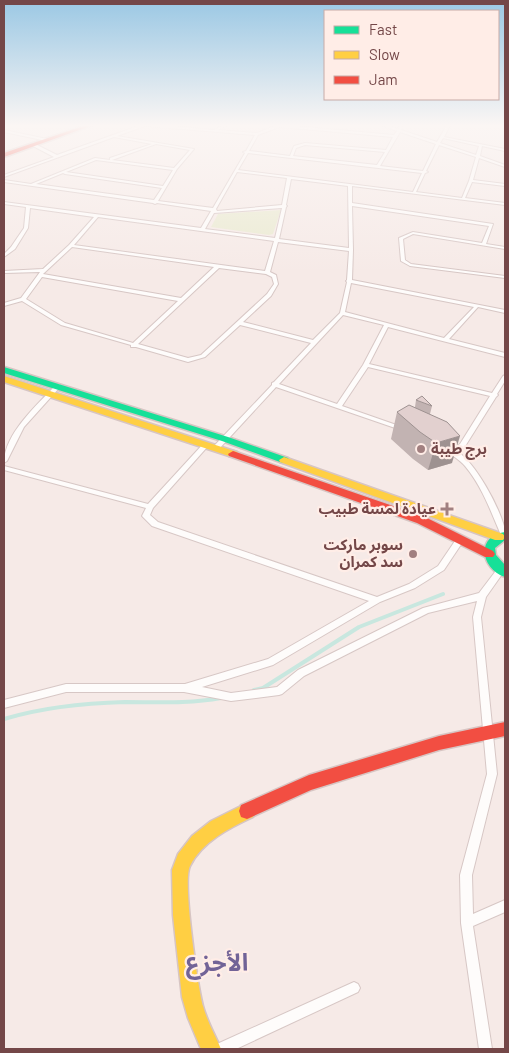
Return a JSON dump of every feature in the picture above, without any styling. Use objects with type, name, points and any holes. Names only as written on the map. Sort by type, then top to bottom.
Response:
[{"type":"main road","points":[[4,370],[211,447],[421,520],[489,554],[503,571]]},
{"type":"main road","points":[[4,380],[54,389],[225,439],[503,536]]},
{"type":"main road","points":[[489,554],[490,544],[503,536]]},
{"type":"main road","points":[[211,1049],[193,1006],[180,898],[180,870],[197,842],[228,820],[309,783],[439,743],[505,729]]},
{"type":"street","points":[[31,185],[59,174]]},
{"type":"street","points":[[70,174],[164,187]]},
{"type":"street","points":[[155,203],[173,174]]},
{"type":"street","points":[[204,229],[233,174]]},
{"type":"street","points":[[259,174],[505,204]]},
{"type":"street","points":[[414,193],[425,174]]},
{"type":"street","points":[[464,199],[473,174]]},
{"type":"street","points":[[267,273],[285,206],[288,178]]},
{"type":"street","points":[[4,181],[214,211],[285,206]]},
{"type":"street","points":[[471,181],[505,185]]},
{"type":"street","points":[[350,185],[350,250],[347,299],[342,313],[313,342],[225,439],[211,447],[150,507],[146,516],[154,524],[377,600]]},
{"type":"street","points":[[4,203],[350,250]]},
{"type":"street","points":[[350,204],[492,224],[484,244]]},
{"type":"street","points":[[4,256],[13,248],[26,228],[28,206]]},
{"type":"street","points":[[4,305],[23,299],[42,272],[71,246],[97,216]]},
{"type":"street","points":[[505,248],[413,233],[401,238],[403,261],[410,265],[505,277]]},
{"type":"street","points":[[4,244],[13,248]]},
{"type":"street","points":[[23,299],[63,324],[133,346],[188,360],[197,360],[269,295],[276,284],[274,276],[267,273],[71,246]]},
{"type":"street","points":[[133,346],[218,266]]},
{"type":"street","points":[[4,272],[42,272],[183,300]]},
{"type":"street","points":[[348,281],[505,311]]},
{"type":"street","points":[[446,339],[477,306]]},
{"type":"street","points":[[342,313],[505,355]]},
{"type":"street","points":[[239,323],[313,342]]},
{"type":"street","points":[[338,407],[366,365],[388,324]]},
{"type":"street","points":[[366,365],[495,395]]},
{"type":"street","points":[[454,451],[462,446],[505,377]]},
{"type":"street","points":[[274,384],[414,433]]},
{"type":"street","points":[[4,461],[21,426],[54,389]]},
{"type":"street","points":[[438,444],[454,451],[479,479],[503,536]]},
{"type":"street","points":[[4,468],[150,507]]},
{"type":"street","points":[[184,688],[270,662],[377,600],[412,586],[441,568],[460,540]]},
{"type":"street","points":[[486,1049],[467,923],[466,874],[492,774],[490,733],[478,617],[482,596],[503,571]]},
{"type":"street","points":[[4,704],[66,688],[184,688],[231,697],[280,691],[301,673],[426,610],[482,596]]},
{"type":"street","points":[[467,923],[505,906]]},
{"type":"street","points":[[222,1049],[354,988]]},
{"type":"green space","points":[[281,210],[273,234],[269,235],[211,227],[218,214]]},
{"type":"building","points":[[422,396],[432,406],[416,400]]},
{"type":"building","points":[[409,405],[447,422],[460,436],[436,443],[397,412]]},
{"type":"waterway","points":[[254,690],[263,688],[359,627],[443,594]]},
{"type":"waterway","points":[[4,719],[34,711],[94,703],[185,702],[221,698]]},
{"type":"traffic: fast","points":[[4,370],[225,439],[284,460]]},
{"type":"traffic: fast","points":[[504,536],[496,540],[489,548],[492,558],[505,572]]},
{"type":"traffic: slow","points":[[4,379],[233,454]]},
{"type":"traffic: slow","points":[[284,460],[499,537]]},
{"type":"traffic: slow","points":[[211,1049],[198,1018],[192,997],[181,915],[180,870],[190,851],[207,834],[247,811]]},
{"type":"traffic: jam","points":[[233,454],[421,520],[489,554]]},
{"type":"traffic: jam","points":[[247,811],[309,783],[439,743],[505,729]]},
{"type":"place","name":"برج طيبة","points":[[421,449]]},
{"type":"place","name":"عيادة لمسة طبيب","points":[[447,509]]},
{"type":"place","name":"سوبر ماركت سد كمران","points":[[413,554]]},
{"type":"district","name":"الأجزع","points":[[217,963]]}]
